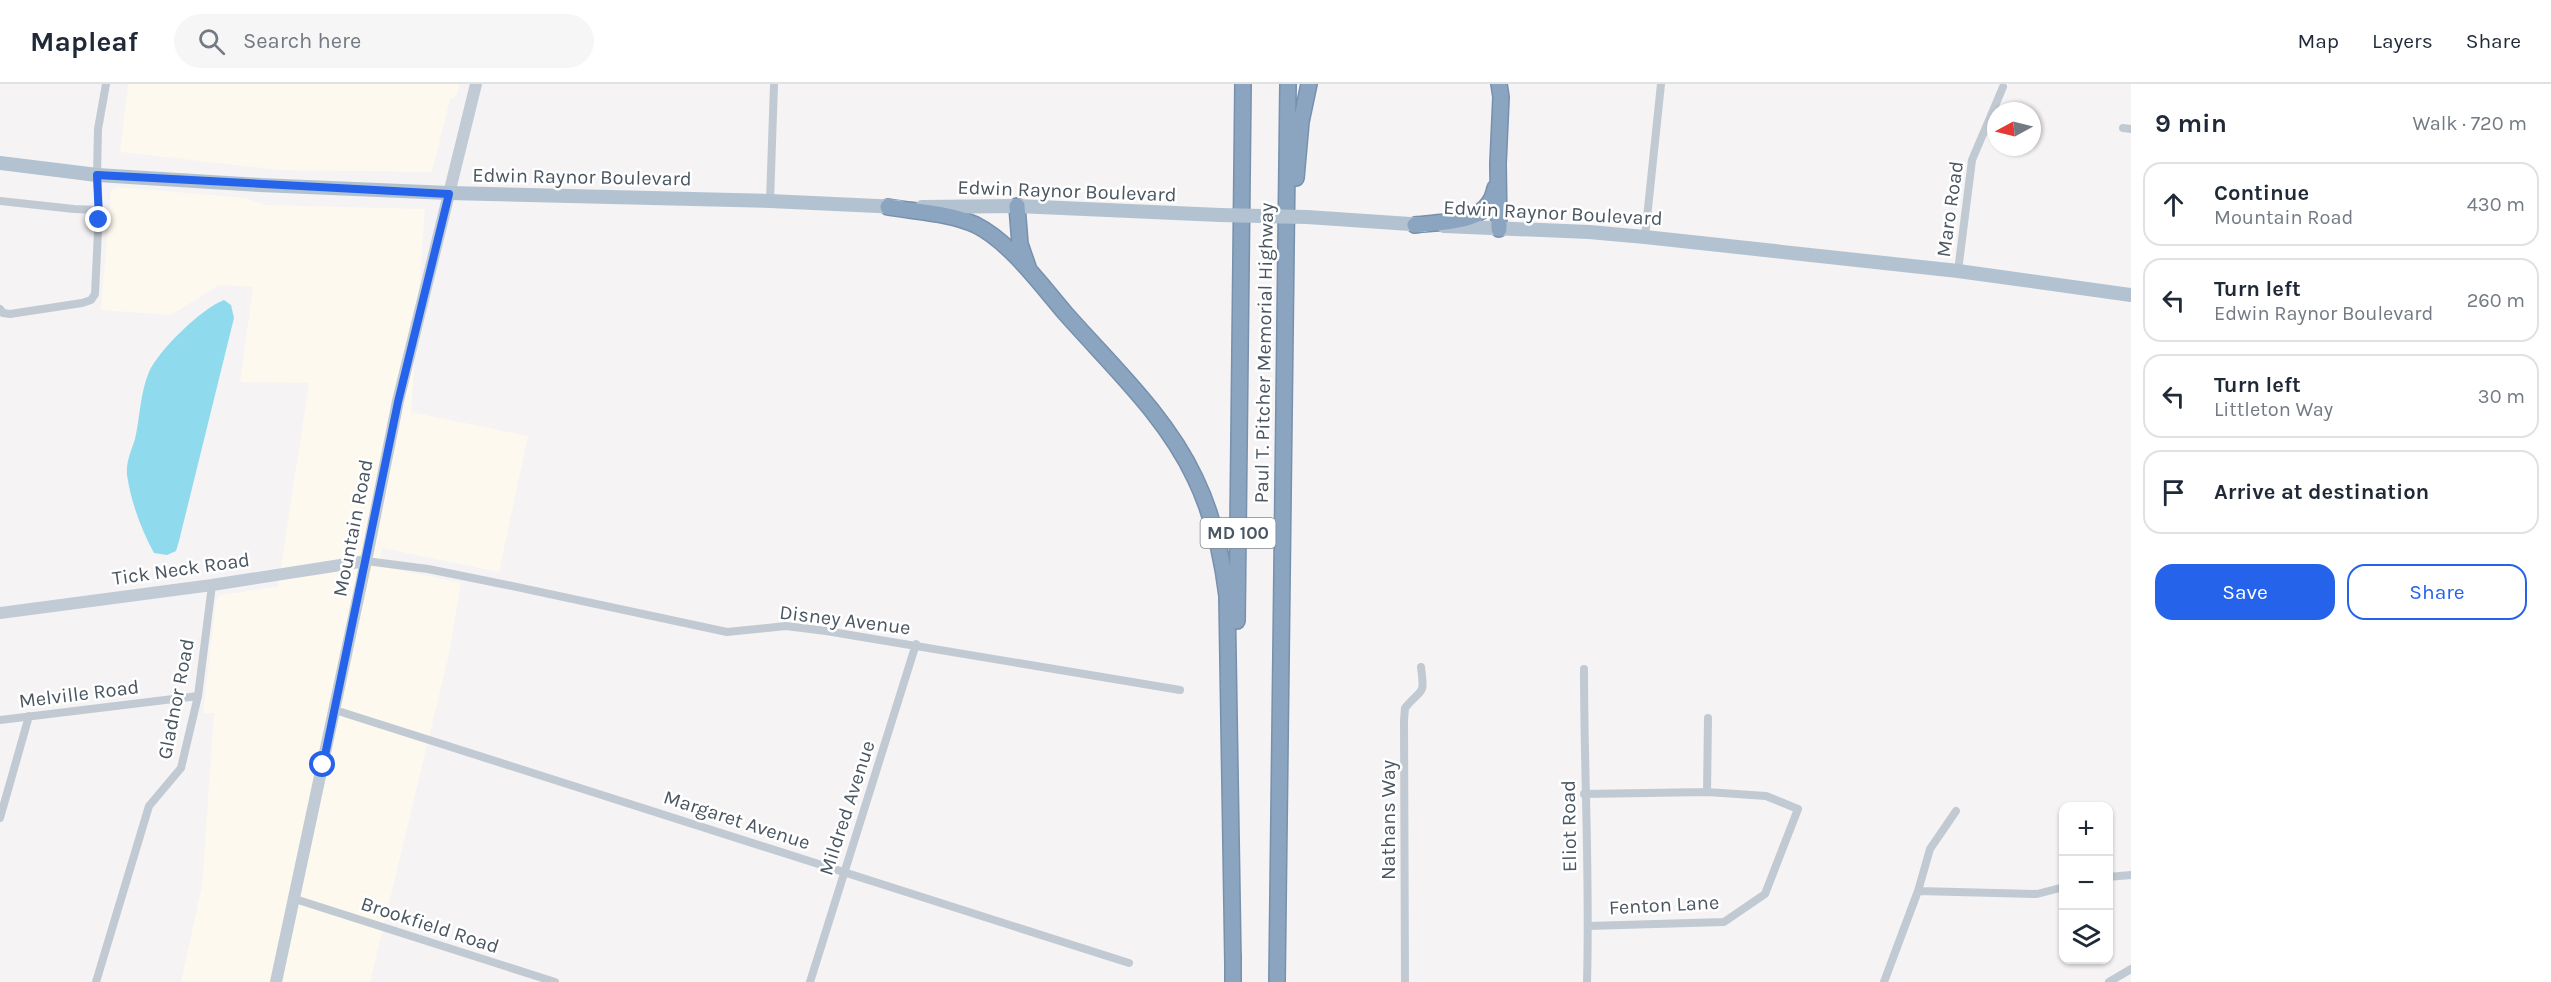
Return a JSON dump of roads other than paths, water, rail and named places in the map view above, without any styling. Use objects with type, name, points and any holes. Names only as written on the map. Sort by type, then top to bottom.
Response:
[{"type":"highway","name":"Paul T. Pitcher Memorial Highway","points":[[1233,982],[1243,84]]},
{"type":"highway","name":"Paul T. Pitcher Memorial Highway","points":[[1277,982],[1288,84]]},
{"type":"highway","points":[[1286,286],[1301,122],[1309,84]]},
{"type":"highway","points":[[1499,84],[1501,97],[1498,164],[1499,229]]},
{"type":"highway","points":[[1415,225],[1470,218],[1480,214],[1487,208],[1494,196],[1498,164]]},
{"type":"highway","points":[[1017,206],[1016,222],[1020,244],[1032,275]]},
{"type":"highway","points":[[888,207],[954,218],[976,225],[991,234],[1032,275],[1158,418],[1180,449],[1196,479],[1215,531],[1222,560],[1227,615],[1233,964]]},
{"type":"main road","name":"Mountain Road","points":[[276,982],[398,402],[476,84]]},
{"type":"main road","name":"Edwin Raynor Boulevard","points":[[0,163],[97,175],[449,194],[770,201],[888,207],[1017,206],[1306,218],[1645,237],[1958,271],[2131,295]]},
{"type":"main road","name":"Tick Neck Road","points":[[0,613],[212,585],[366,561]]},
{"type":"street","points":[[0,309],[3,313],[10,314],[91,300],[94,294],[99,210],[98,129],[106,84]]},
{"type":"street","points":[[770,201],[774,84]]},
{"type":"street","points":[[1645,237],[1661,84]]},
{"type":"street","name":"Maro Road","points":[[1958,271],[1972,160],[2003,87]]},
{"type":"street","points":[[0,201],[99,210]]},
{"type":"street","name":"Disney Avenue","points":[[366,561],[428,569],[727,632],[786,626],[916,644],[1180,690]]},
{"type":"street","name":"Gladnor Road","points":[[96,982],[149,806],[181,768],[198,696],[212,585]]},
{"type":"street","name":"Mildred Avenue","points":[[810,982],[916,644]]},
{"type":"street","name":"Nathans Way","points":[[1405,982],[1404,720],[1405,708],[1421,694],[1424,687],[1421,667]]},
{"type":"street","name":"Eliot Road","points":[[1584,669],[1587,982]]},
{"type":"street","name":"Melville Road","points":[[0,720],[198,696]]},
{"type":"street","name":"Margaret Avenue","points":[[335,710],[1129,963]]},
{"type":"street","points":[[0,818],[29,716]]},
{"type":"street","points":[[1584,794],[1707,792],[1708,718]]},
{"type":"street","name":"Fenton Lane","points":[[1588,926],[1724,922],[1765,894],[1798,809],[1766,796],[1707,792]]},
{"type":"street","points":[[1884,982],[1918,891],[1930,849],[1956,811]]},
{"type":"street","points":[[2113,877],[2131,875]]},
{"type":"street","points":[[1918,891],[2037,894],[2059,888]]},
{"type":"street","name":"Brookfield Road","points":[[295,898],[555,982]]},
{"type":"street","points":[[2109,982],[2131,969]]},
{"type":"water","points":[[224,300],[231,305],[234,318],[179,541],[176,551],[167,555],[154,553],[137,515],[127,475],[146,380],[154,363],[171,342],[204,312]]}]
